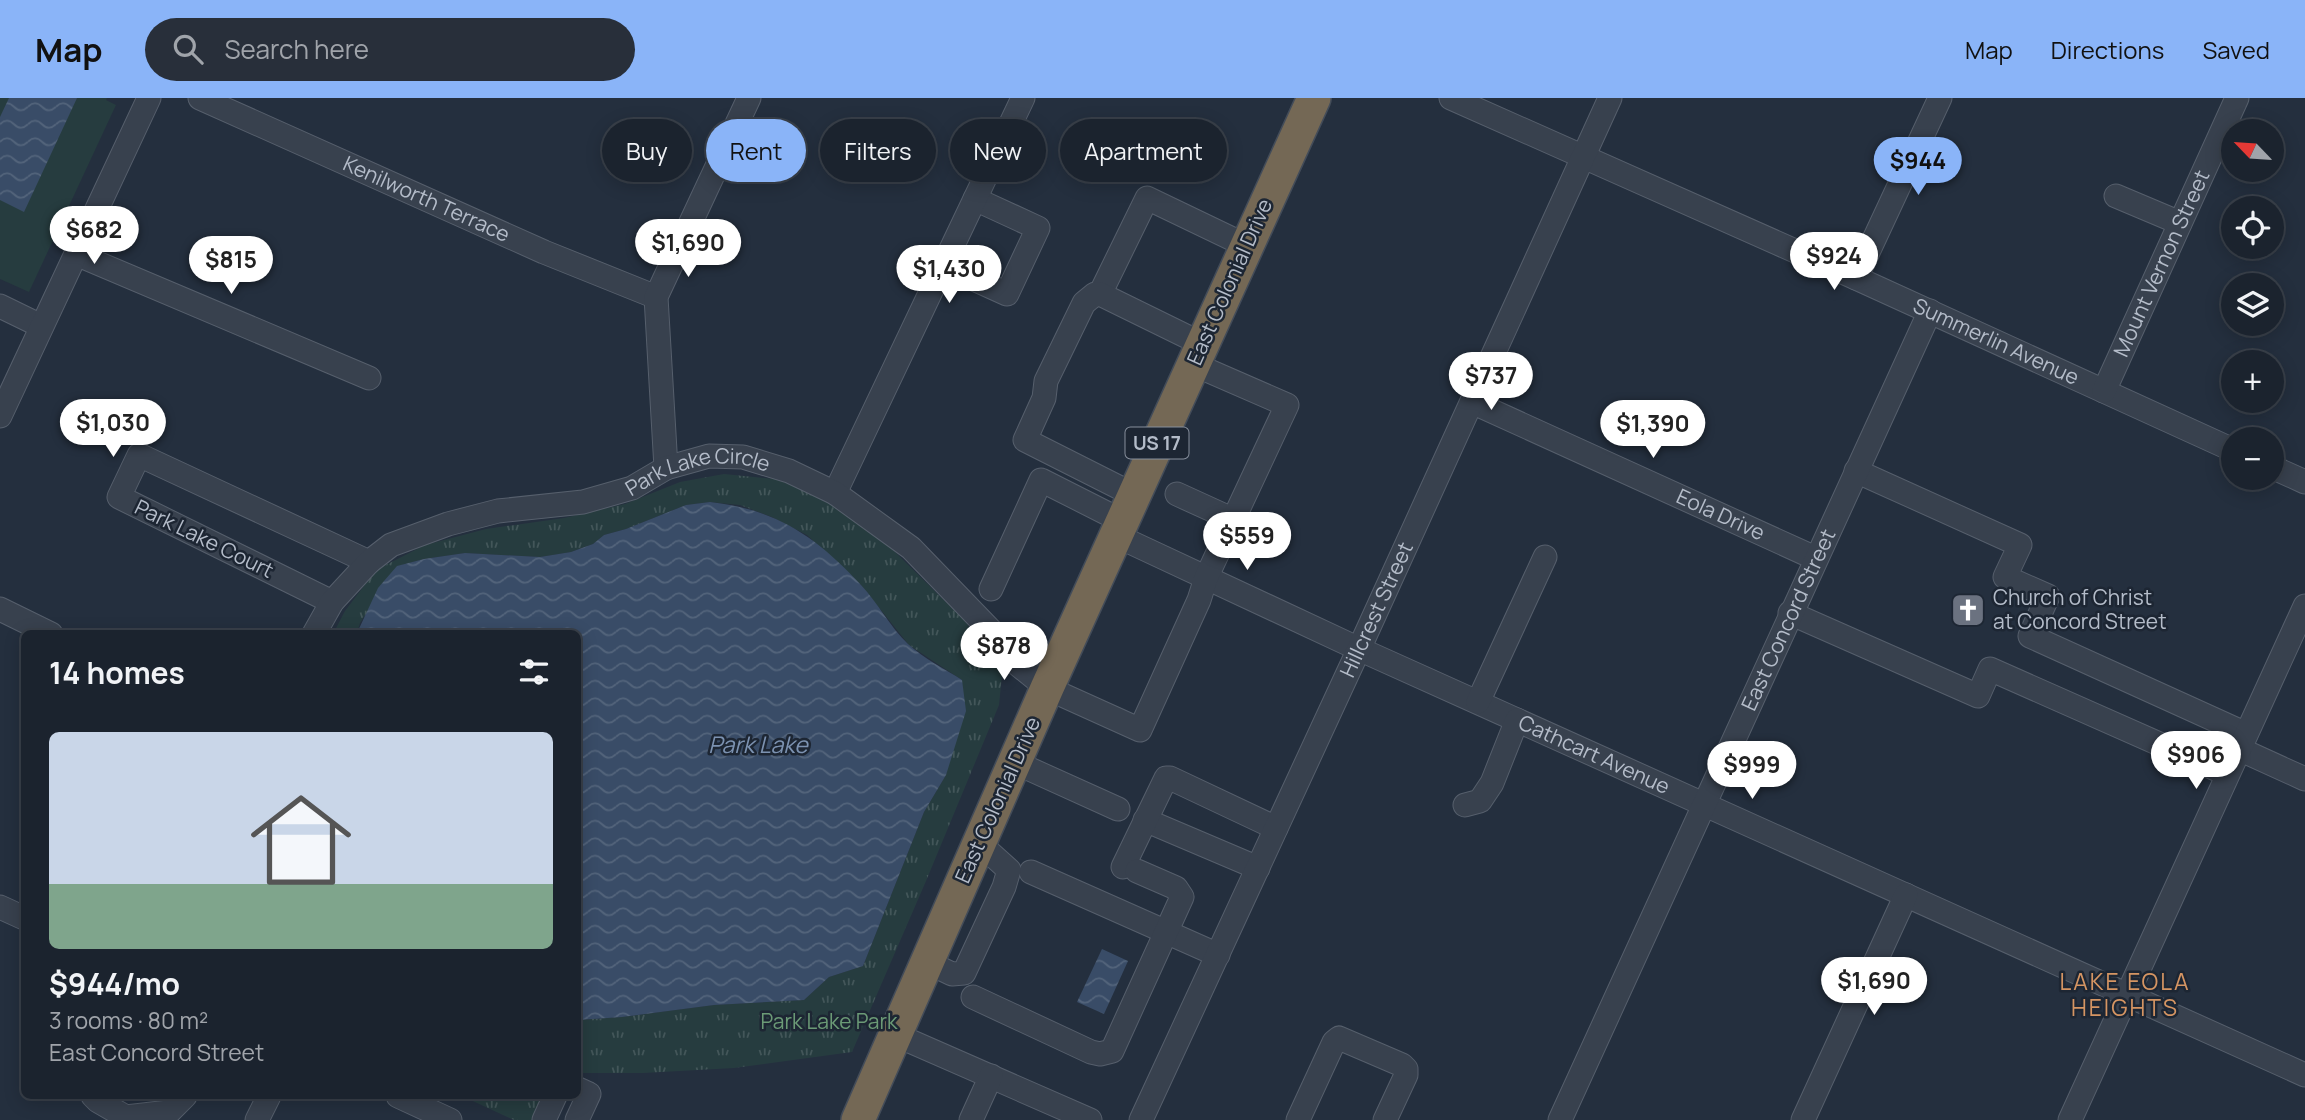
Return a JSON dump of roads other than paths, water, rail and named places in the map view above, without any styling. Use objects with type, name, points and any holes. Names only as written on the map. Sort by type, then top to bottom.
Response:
[{"type":"highway","name":"East Colonial Drive","points":[[858,1120],[1014,762],[1313,98]]},
{"type":"street","points":[[0,416],[149,98]]},
{"type":"street","name":"Kenilworth Terrace","points":[[200,98],[544,252],[656,297]]},
{"type":"street","points":[[666,468],[656,297],[749,98]]},
{"type":"street","points":[[835,493],[1023,98]]},
{"type":"street","name":"Summerlin Avenue","points":[[1451,98],[1930,311],[2221,445]]},
{"type":"street","name":"Hillcrest Street","points":[[1141,1120],[1610,98]]},
{"type":"street","points":[[1856,278],[1940,98]]},
{"type":"street","name":"Mount Vernon Street","points":[[2104,391],[2237,98]]},
{"type":"street","points":[[2116,196],[2180,223]]},
{"type":"street","points":[[1124,517],[1025,440],[1044,398],[1046,381],[1084,303],[1090,297],[1100,294],[1147,198],[1247,246]]},
{"type":"street","points":[[943,265],[1007,294],[1038,228],[975,199]]},
{"type":"street","points":[[76,254],[369,378]]},
{"type":"street","points":[[1100,294],[1287,405],[1206,578]]},
{"type":"street","points":[[0,306],[41,326]]},
{"type":"street","name":"East Concord Street","points":[[1560,1120],[1930,311]]},
{"type":"street","name":"Eola Drive","points":[[1472,402],[1815,558]]},
{"type":"street","name":"Park Lake Court","points":[[332,602],[119,497],[139,455],[369,562]]},
{"type":"street","name":"Park Lake Circle","points":[[316,630],[332,602],[369,562],[391,545],[448,524],[498,511],[583,502],[632,488],[666,468],[709,456],[743,457],[789,471],[835,493],[911,548],[1000,640],[1016,663],[1047,688],[1140,730],[1199,600],[1206,578]]},
{"type":"street","points":[[1856,471],[2020,545],[2006,577],[2048,596],[2030,636],[2243,741],[2305,779]]},
{"type":"street","points":[[2284,472],[2305,482]]},
{"type":"street","points":[[990,589],[1041,480],[1124,517]]},
{"type":"street","points":[[1177,494],[1234,520]]},
{"type":"street","name":"Cathcart Avenue","points":[[1124,517],[1206,578],[2305,1075]]},
{"type":"street","points":[[1478,702],[1545,557]]},
{"type":"street","points":[[2070,1120],[2305,606]]},
{"type":"street","points":[[0,609],[43,630]]},
{"type":"street","points":[[1790,613],[1978,696],[1990,669],[2227,774]]},
{"type":"street","points":[[1465,805],[1480,801],[1492,783],[1517,720]]},
{"type":"street","points":[[1014,762],[1118,809]]},
{"type":"street","points":[[973,997],[1091,1052],[1107,1054],[1112,1051],[1182,897],[1180,891],[1130,869],[1145,820],[1163,782],[1170,778],[1276,828]]},
{"type":"street","points":[[1145,820],[1258,869]]},
{"type":"street","points":[[1031,872],[1218,955]]},
{"type":"street","points":[[1803,1120],[1906,895]]},
{"type":"street","points":[[0,906],[21,916]]},
{"type":"street","points":[[896,1035],[991,1076],[1039,1110],[1090,1120]]},
{"type":"street","points":[[1298,1120],[1334,1042],[1339,1038],[1406,1069],[1406,1076],[1385,1120]]},
{"type":"street","points":[[971,1120],[991,1076]]},
{"type":"street","points":[[577,1120],[589,1094],[581,1090]]},
{"type":"street","points":[[96,1099],[126,1117],[169,1112],[182,1099]]},
{"type":"street","points":[[257,1120],[268,1099]]},
{"type":"street","points":[[544,1120],[554,1099]]},
{"type":"street","points":[[409,1107],[450,1120]]},
{"type":"water","points":[[9,98],[77,98],[24,212],[0,200],[0,117]]},
{"type":"water","name":"Park Lake","points":[[710,502],[755,511],[794,528],[811,539],[845,568],[908,644],[962,680],[966,711],[946,775],[924,812],[863,966],[829,977],[804,1000],[714,1005],[581,1020],[581,630],[358,630],[378,588],[397,566],[465,553],[540,557],[571,552],[593,544],[604,535],[686,505]]},
{"type":"water","points":[[1102,949],[1128,961],[1104,1014],[1077,1002]]},
{"type":"place","name":"Church of Christ at Concord Street","points":[[1968,610]]},
{"type":"district","name":"LAKE EOLA HEIGHTS","points":[[2125,995]]},
{"type":"park label","name":"Park Lake Park","points":[[829,1022]]}]
